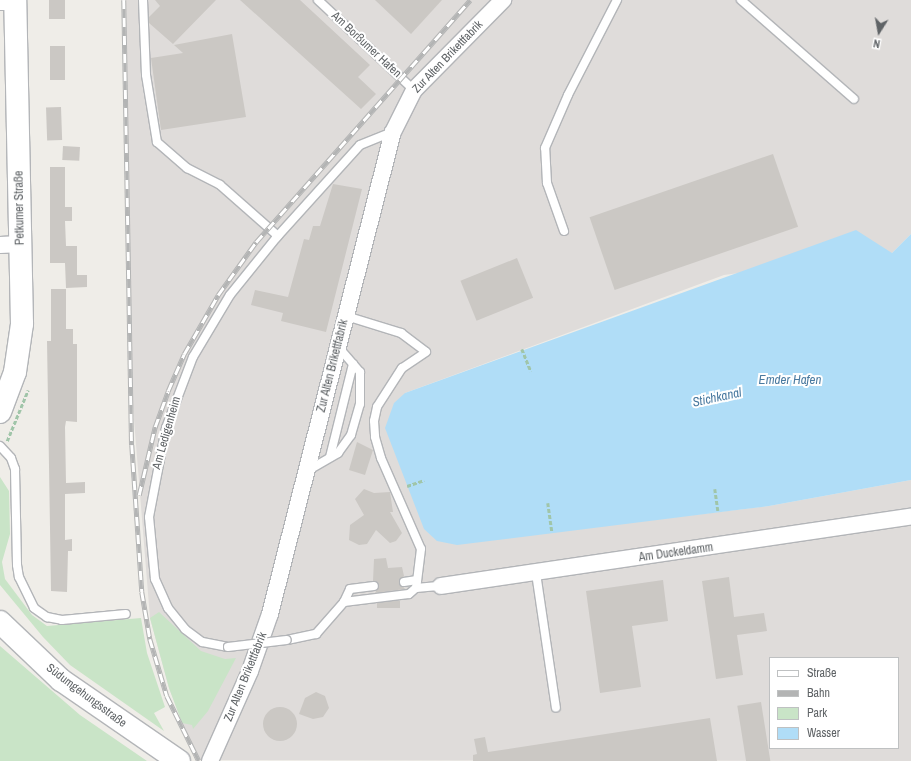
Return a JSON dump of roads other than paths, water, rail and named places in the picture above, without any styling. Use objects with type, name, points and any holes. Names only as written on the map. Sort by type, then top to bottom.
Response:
[{"type":"main road","name":"Petkumer Straße","points":[[0,412],[16,372],[20,346],[10,245],[10,1]]},
{"type":"main road","name":"Südumgehungsstraße","points":[[0,622],[61,680],[179,761]]},
{"type":"street","name":"Zur Alten Brikettfabrik","points":[[210,761],[264,634],[393,132],[414,90],[503,0]]},
{"type":"street","name":"Am Duckeldamm","points":[[441,586],[911,517]]},
{"type":"lane","points":[[143,0],[146,75],[157,142],[187,168],[220,185],[278,236]]},
{"type":"lane","name":"Am Borßumer Hafen","points":[[318,0],[414,90]]},
{"type":"lane","points":[[564,231],[547,183],[545,148],[568,95],[617,0]]},
{"type":"lane","points":[[741,0],[854,99]]},
{"type":"lane","name":"Am Ledigenheim","points":[[374,586],[350,589],[344,602],[322,630],[310,636],[228,647],[211,646],[194,637],[176,619],[162,598],[153,572],[150,500],[166,428],[193,357],[230,296],[278,236],[360,145],[393,132]]},
{"type":"lane","points":[[344,602],[410,594],[417,584],[421,549],[381,458],[375,438],[374,420],[377,407],[402,368],[426,352],[401,332],[346,316]]},
{"type":"lane","points":[[306,472],[338,453],[350,435],[360,404],[360,372],[338,346]]},
{"type":"lane","points":[[330,457],[353,364]]},
{"type":"lane","points":[[0,446],[11,458],[16,469],[18,577],[34,608],[47,617],[62,620],[126,614]]},
{"type":"lane","points":[[536,572],[556,708]]},
{"type":"lane","points":[[404,582],[441,586]]},
{"type":"water","name":"Emder Hafen","points":[[856,230],[892,253],[911,234],[911,480],[769,506],[457,545],[437,541],[424,529],[385,428],[394,403],[405,393]]},
{"type":"railway","points":[[124,0],[132,445],[142,592],[150,639],[167,696],[199,761]]},
{"type":"railway","points":[[139,495],[155,427],[168,391],[184,354],[218,295],[256,242],[470,0]]},
{"type":"water label","name":"Stichkanal","points":[[717,398]]}]
